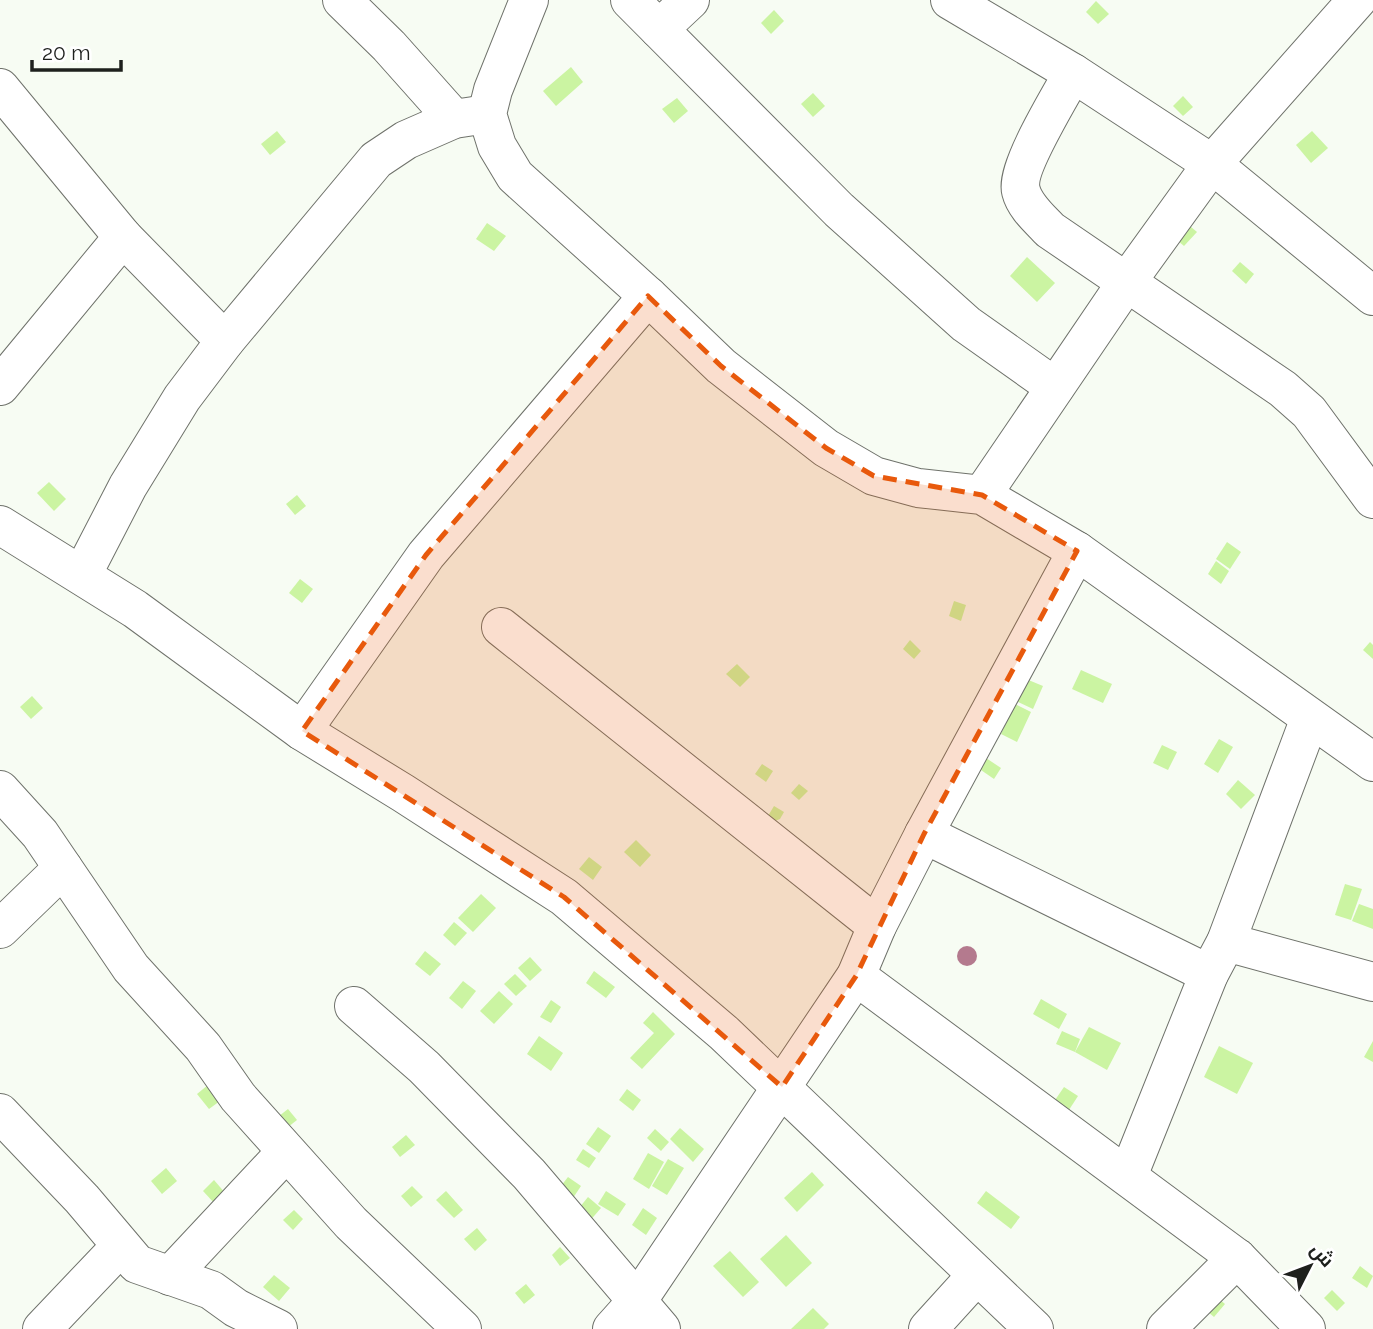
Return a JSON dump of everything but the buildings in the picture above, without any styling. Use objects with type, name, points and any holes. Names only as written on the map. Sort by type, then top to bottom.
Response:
[{"type":"street","points":[[342,0],[389,46],[470,116],[497,146],[515,176],[721,366],[825,448],[874,476],[918,488],[982,495],[1076,551],[1373,762]]},
{"type":"street","points":[[82,575],[128,486],[182,398],[225,341],[376,160],[405,141],[470,116],[493,90],[529,0]]},
{"type":"street","points":[[630,0],[849,218],[966,324],[1055,387]]},
{"type":"street","points":[[659,29],[690,0]]},
{"type":"street","points":[[950,0],[1073,73],[1212,164],[1373,296]]},
{"type":"street","points":[[982,495],[1126,283],[1212,164],[1357,0]]},
{"type":"street","points":[[1073,73],[1021,176],[1020,190],[1026,204],[1050,230],[1283,389],[1309,412],[1373,499]]},
{"type":"street","points":[[0,88],[123,237],[225,341]]},
{"type":"street","points":[[0,386],[123,237]]},
{"type":"street","points":[[302,732],[426,555],[648,296]]},
{"type":"street","points":[[3,534],[82,575],[135,609],[302,732],[403,793],[564,897],[724,1033],[1034,1329]]},
{"type":"street","points":[[612,1329],[649,1315],[782,1087],[856,976],[877,926],[924,834],[1076,551]]},
{"type":"street","points":[[501,627],[877,926]]},
{"type":"street","points":[[1128,1176],[1217,958],[1310,718]]},
{"type":"street","points":[[0,790],[40,834],[131,968],[203,1046],[237,1097],[351,1223],[462,1329]]},
{"type":"street","points":[[924,834],[1217,958],[1373,982]]},
{"type":"street","points":[[0,929],[63,868]]},
{"type":"street","points":[[856,976],[1237,1258],[1306,1329]]},
{"type":"street","points":[[354,1006],[424,1067],[529,1174],[649,1315]]},
{"type":"street","points":[[0,1114],[82,1199],[136,1264],[211,1290],[236,1308],[278,1329]]},
{"type":"street","points":[[170,1276],[286,1152]]},
{"type":"street","points":[[42,1329],[120,1247]]},
{"type":"street","points":[[1166,1329],[1237,1258]]},
{"type":"street","points":[[928,1329],[977,1275]]},
{"type":"highlighted area","points":[[648,296],[721,366],[826,448],[874,476],[982,495],[1077,551],[924,834],[856,976],[782,1087],[564,897],[302,731],[426,555]]}]
